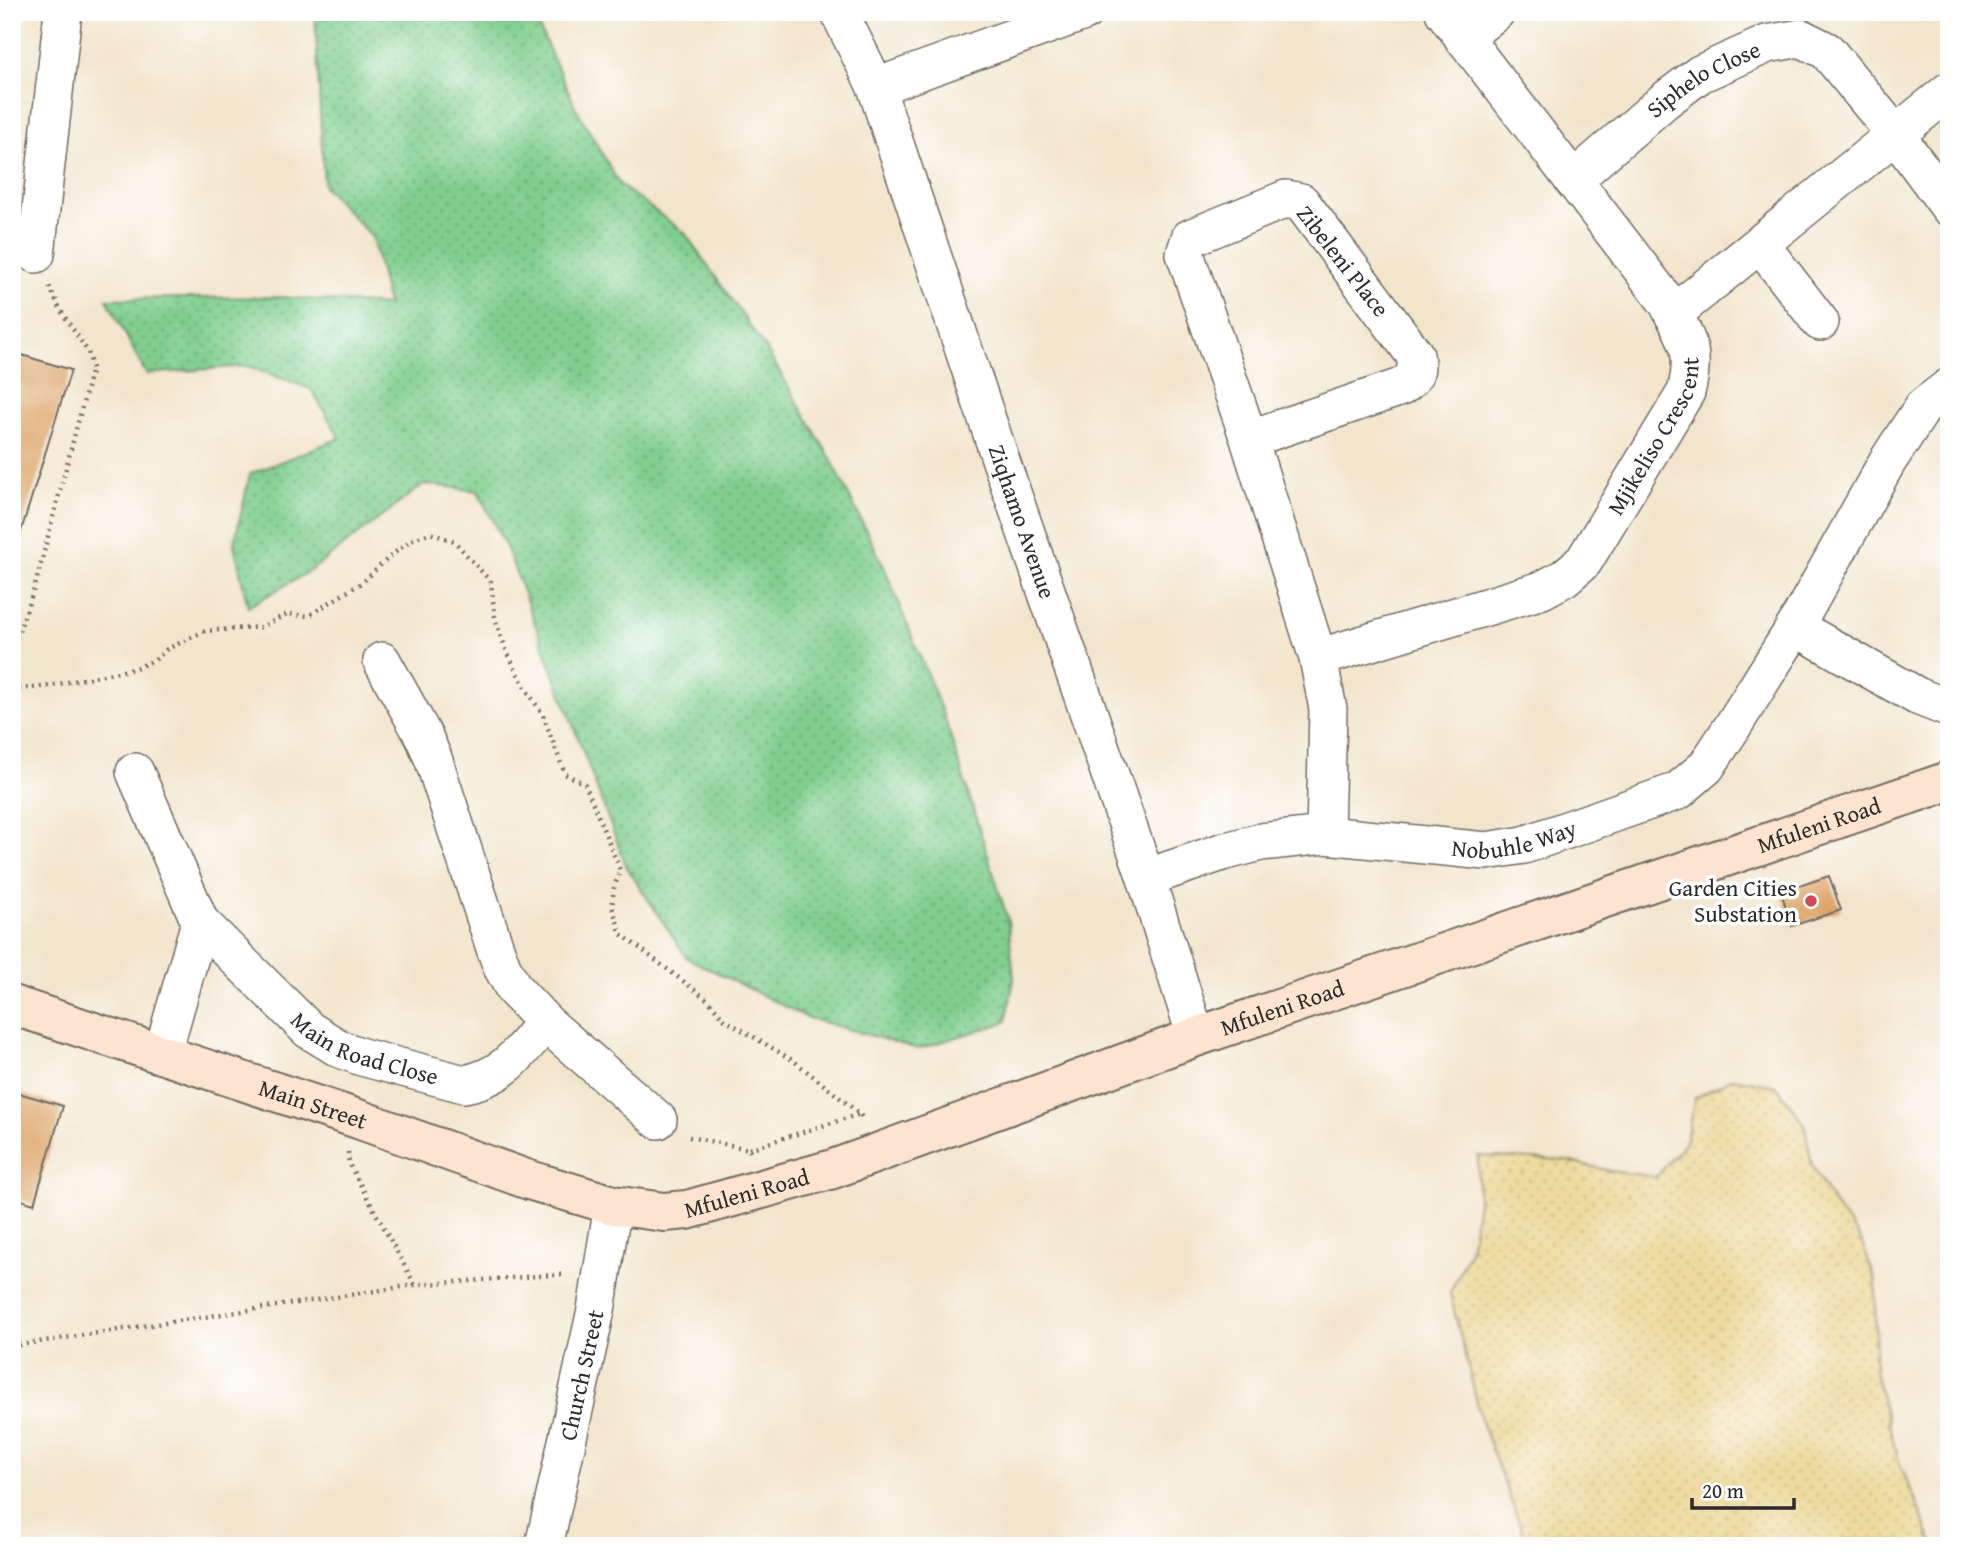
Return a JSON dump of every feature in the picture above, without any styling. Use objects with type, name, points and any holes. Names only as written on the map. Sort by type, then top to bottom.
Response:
[{"type":"street","points":[[36,254],[63,12]]},
{"type":"street","name":"Ziqhamo Avenue","points":[[839,12],[876,87],[995,445],[1146,878],[1196,1037]]},
{"type":"street","points":[[876,87],[1084,12]]},
{"type":"street","points":[[1454,25],[1496,12]]},
{"type":"street","name":"Mjikeliso Crescent","points":[[1318,658],[1542,590],[1564,578],[1584,561],[1686,392],[1691,373],[1689,343],[1667,302],[1454,25]]},
{"type":"street","name":"Siphelo Close","points":[[1573,180],[1664,101],[1700,74],[1767,44],[1801,38],[1828,51],[1949,207]]},
{"type":"street","points":[[1673,314],[1949,91]]},
{"type":"street","name":"Zibeleni Place","points":[[1249,439],[1401,387],[1410,381],[1417,368],[1415,355],[1301,202],[1294,199],[1286,199],[1189,238],[1185,254],[1249,439],[1318,658],[1328,709],[1325,835]]},
{"type":"street","points":[[1760,244],[1820,322]]},
{"type":"street","name":"Nobuhle Way","points":[[1146,878],[1222,852],[1261,842],[1325,835],[1424,846],[1499,849],[1540,841],[1678,791],[1706,767],[1795,627],[1887,462],[1923,407],[1949,387]]},
{"type":"street","points":[[1795,627],[1917,696],[1945,707],[1949,706]]},
{"type":"street","points":[[382,661],[433,758],[502,967],[514,989],[545,1022],[658,1120]]},
{"type":"street","name":"Main Road Close","points":[[135,772],[200,922],[309,1030],[340,1049],[464,1084],[482,1081],[512,1063],[545,1022]]},
{"type":"street","name":"Mfuleni Road","points":[[613,1205],[664,1212],[687,1210],[832,1169],[1196,1037],[1949,781]]},
{"type":"street","points":[[162,1055],[200,922]]},
{"type":"street","name":"Main Street","points":[[12,1004],[358,1119],[529,1180],[613,1205]]},
{"type":"street","name":"Church Street","points":[[544,1546],[596,1310],[613,1205]]},
{"type":"path","points":[[12,651],[36,586],[92,369],[88,352],[61,311],[42,273],[36,254]]},
{"type":"path","points":[[12,690],[40,688],[133,668],[155,660],[167,649],[205,631],[262,627],[287,614],[308,616],[363,582],[411,540],[430,533],[454,541],[491,582],[495,619],[507,652],[524,686],[543,715],[565,774],[585,784],[620,870],[612,906],[621,934],[708,1000],[725,1020],[794,1061],[860,1114],[869,1129]]},
{"type":"path","points":[[658,1120],[677,1134],[749,1149],[860,1114]]},
{"type":"path","points":[[346,1139],[349,1164],[415,1285]]},
{"type":"path","points":[[749,1149],[751,1158]]},
{"type":"path","points":[[12,1346],[415,1285],[579,1273]]},
{"type":"green space","points":[[315,12],[532,12],[576,108],[620,185],[685,233],[768,352],[831,459],[885,569],[945,719],[1008,920],[1014,979],[1006,1022],[918,1049],[808,1018],[687,958],[626,866],[507,549],[478,491],[424,484],[313,569],[248,607],[234,544],[250,474],[340,438],[311,389],[247,366],[146,374],[107,299],[278,297],[388,305],[372,237],[324,187]]},
{"type":"sand","points":[[1733,1078],[1776,1086],[1804,1123],[1812,1165],[1833,1203],[1860,1238],[1876,1281],[1875,1372],[1898,1459],[1934,1546],[1528,1546],[1483,1427],[1450,1293],[1470,1250],[1478,1203],[1478,1156],[1567,1161],[1656,1177],[1685,1143],[1695,1098]]},
{"type":"building","points":[[12,352],[71,370],[13,557],[12,557]]},
{"type":"building","name":"Garden Cities Substation","points":[[1829,876],[1841,910],[1792,926],[1781,892]]},
{"type":"building","points":[[12,1091],[63,1106],[34,1204],[12,1197]]},
{"type":"place","name":"Garden Cities Substation","points":[[1811,901]]}]
